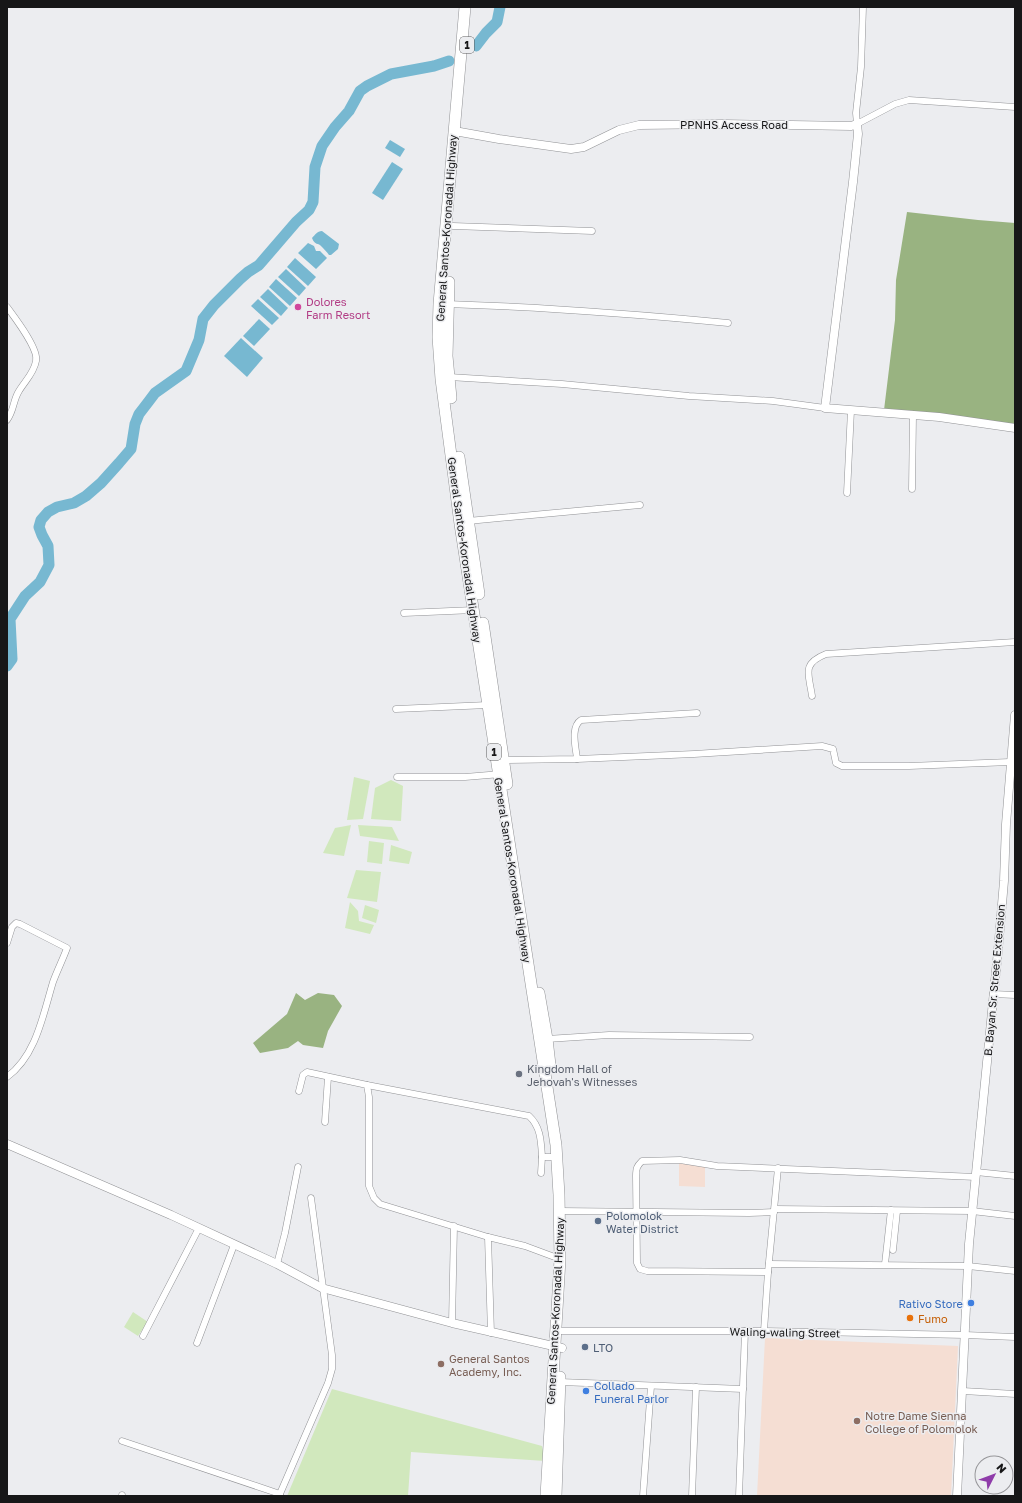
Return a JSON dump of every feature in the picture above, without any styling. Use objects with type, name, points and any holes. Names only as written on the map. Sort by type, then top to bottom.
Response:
[{"type":"highway","name":"General Santos-Koronadal Highway","points":[[466,7],[443,304],[449,377],[450,419],[460,524],[488,705],[500,760]]},
{"type":"highway","name":"General Santos-Koronadal Highway","points":[[457,132],[453,226],[438,337],[441,379],[450,419],[468,521],[500,760],[556,1145],[556,1157],[563,1211],[568,1234],[546,1496]]},
{"type":"highway","name":"General Santos-Koronadal Highway","points":[[502,774],[547,1039],[561,1144],[563,1211],[560,1259],[559,1331]]},
{"type":"highway","name":"General Santos-Koronadal Highway","points":[[556,1496],[560,1382],[558,1348]]},
{"type":"street","points":[[826,408],[858,134],[856,113],[861,67],[863,7]]},
{"type":"street","name":"PPNHS Access Road","points":[[457,132],[571,149],[584,147],[619,130],[639,125],[724,124],[851,126],[895,104],[909,100],[1015,107]]},
{"type":"street","points":[[453,226],[592,231]]},
{"type":"street","points":[[443,304],[501,305],[556,310],[648,315],[728,323]]},
{"type":"street","points":[[7,307],[34,349],[37,358],[34,367],[18,393],[11,414],[7,420]]},
{"type":"street","points":[[449,377],[569,385],[689,396],[773,401],[826,408],[914,415],[1015,428]]},
{"type":"street","points":[[847,493],[851,410]]},
{"type":"street","points":[[912,489],[914,415]]},
{"type":"street","points":[[468,521],[640,505]]},
{"type":"street","points":[[404,613],[474,610]]},
{"type":"street","points":[[812,696],[808,669],[810,664],[819,656],[826,654],[1015,642]]},
{"type":"street","points":[[396,709],[488,705]]},
{"type":"street","points":[[577,759],[575,727],[581,720],[697,713]]},
{"type":"street","name":"B. Bayan Sr. Street Extension","points":[[957,1496],[969,1244],[1004,881],[1010,762],[1015,716]]},
{"type":"street","points":[[500,760],[577,759],[694,754],[822,746],[833,749],[836,763],[842,766],[909,766],[1010,762]]},
{"type":"street","points":[[397,777],[465,777],[502,774]]},
{"type":"street","points":[[7,943],[12,927],[16,923],[67,948],[54,980],[33,1044],[16,1070],[7,1077]]},
{"type":"street","points":[[993,994],[1015,996]]},
{"type":"street","points":[[547,1039],[608,1035],[750,1037]]},
{"type":"street","points":[[300,1091],[303,1075],[305,1073],[529,1116],[533,1119],[539,1129],[542,1157],[541,1172]]},
{"type":"street","points":[[325,1122],[328,1077]]},
{"type":"street","points":[[367,1085],[369,1098],[370,1186],[374,1198],[380,1204],[488,1237],[525,1246],[560,1259]]},
{"type":"street","points":[[7,1144],[199,1228],[277,1264],[322,1288],[491,1333],[558,1348]]},
{"type":"street","points":[[542,1157],[556,1157]]},
{"type":"street","points":[[768,1272],[647,1271],[640,1269],[637,1262],[636,1168],[642,1161],[680,1160],[717,1166],[1015,1176]]},
{"type":"street","points":[[277,1264],[285,1233],[298,1167]]},
{"type":"street","points":[[764,1331],[778,1168]]},
{"type":"street","points":[[122,1441],[280,1495],[319,1404],[332,1369],[332,1355],[311,1198]]},
{"type":"street","points":[[563,1211],[749,1213],[774,1210],[894,1210],[972,1211],[1015,1216]]},
{"type":"street","points":[[893,1250],[894,1210]]},
{"type":"street","points":[[885,1264],[894,1210]]},
{"type":"street","points":[[452,1323],[454,1226]]},
{"type":"street","points":[[143,1336],[199,1228]]},
{"type":"street","points":[[488,1237],[491,1333]]},
{"type":"street","points":[[197,1343],[234,1245]]},
{"type":"street","points":[[769,1264],[968,1266],[1015,1271]]},
{"type":"street","name":"Waling-waling Street","points":[[559,1331],[764,1331],[1015,1337]]},
{"type":"street","points":[[739,1496],[742,1389],[746,1331]]},
{"type":"street","points":[[560,1382],[742,1389]]},
{"type":"street","points":[[643,1496],[651,1386]]},
{"type":"street","points":[[692,1496],[696,1387]]},
{"type":"street","points":[[962,1391],[1015,1394]]},
{"type":"shaded area","points":[[679,1162],[705,1162],[705,1187],[679,1186]]},
{"type":"shaded area","name":"Notre Dame Sienna College of Polomolok","points":[[765,1338],[958,1346],[951,1496],[757,1496]]},
{"type":"green space","points":[[907,212],[1015,223],[1015,425],[884,410],[895,320],[896,280]]},
{"type":"green space","points":[[354,777],[370,781],[363,819],[347,820]]},
{"type":"green space","points":[[391,780],[403,786],[401,821],[371,819],[375,788]]},
{"type":"green space","points":[[351,825],[344,856],[323,853],[335,828]]},
{"type":"green space","points":[[358,825],[392,827],[399,841],[360,836]]},
{"type":"green space","points":[[369,841],[384,843],[382,864],[367,862]]},
{"type":"green space","points":[[391,845],[412,852],[409,864],[389,861]]},
{"type":"green space","points":[[356,870],[381,872],[377,902],[347,898]]},
{"type":"green space","points":[[350,902],[358,911],[359,921],[374,925],[370,934],[345,928]]},
{"type":"green space","points":[[365,905],[379,910],[376,923],[362,918]]},
{"type":"green space","points":[[296,993],[305,1000],[318,993],[334,995],[342,1006],[328,1031],[323,1048],[303,1045],[298,1041],[288,1048],[260,1053],[253,1043],[287,1014]]},
{"type":"green space","points":[[133,1312],[148,1322],[138,1336],[124,1327]]},
{"type":"green space","points":[[332,1389],[542,1446],[545,1461],[411,1452],[408,1496],[287,1496]]},
{"type":"water","points":[[390,140],[405,149],[400,157],[385,148]]},
{"type":"water","points":[[392,162],[403,169],[383,200],[372,193]]},
{"type":"water","points":[[322,231],[339,244],[338,249],[331,255],[329,255],[321,246],[314,242],[312,238],[317,232]]},
{"type":"water","points":[[308,243],[314,246],[316,251],[320,251],[327,258],[316,269],[298,253]]},
{"type":"water","points":[[295,258],[316,277],[308,286],[287,267]]},
{"type":"water","points":[[286,269],[306,288],[299,296],[278,277]]},
{"type":"water","points":[[276,279],[297,298],[290,306],[269,287]]},
{"type":"water","points":[[268,289],[288,308],[281,316],[260,297]]},
{"type":"water","points":[[258,299],[279,318],[272,325],[251,306]]},
{"type":"water","points":[[259,319],[270,329],[254,346],[243,336]]},
{"type":"water","points":[[241,338],[263,358],[247,377],[224,356]]},
{"type":"waterway","points":[[476,46],[497,22],[500,7]]},
{"type":"waterway","points":[[7,666],[12,659],[10,619],[25,596],[40,582],[49,565],[48,546],[39,527],[41,520],[48,512],[57,507],[74,503],[86,496],[101,483],[119,463],[131,449],[135,424],[139,414],[155,393],[186,371],[199,340],[203,319],[214,305],[240,279],[259,265],[296,222],[309,210],[313,202],[315,167],[322,146],[335,127],[349,111],[360,91],[391,74],[434,66],[449,61]]},
{"type":"place","name":"Dolores Farm Resort","points":[[298,307]]},
{"type":"place","name":"Kingdom Hall of Jehovah's Witnesses","points":[[519,1074]]},
{"type":"place","name":"Polomolok Water District","points":[[598,1221]]},
{"type":"place","name":"Rativo Store","points":[[971,1303]]},
{"type":"place","name":"Fumo","points":[[910,1318]]},
{"type":"place","name":"LTO","points":[[585,1347]]},
{"type":"place","name":"General Santos Academy, Inc.","points":[[441,1364]]},
{"type":"place","name":"Collado Funeral Parlor","points":[[586,1391]]},
{"type":"place","name":"Notre Dame Sienna College of Polomolok","points":[[857,1421]]}]
